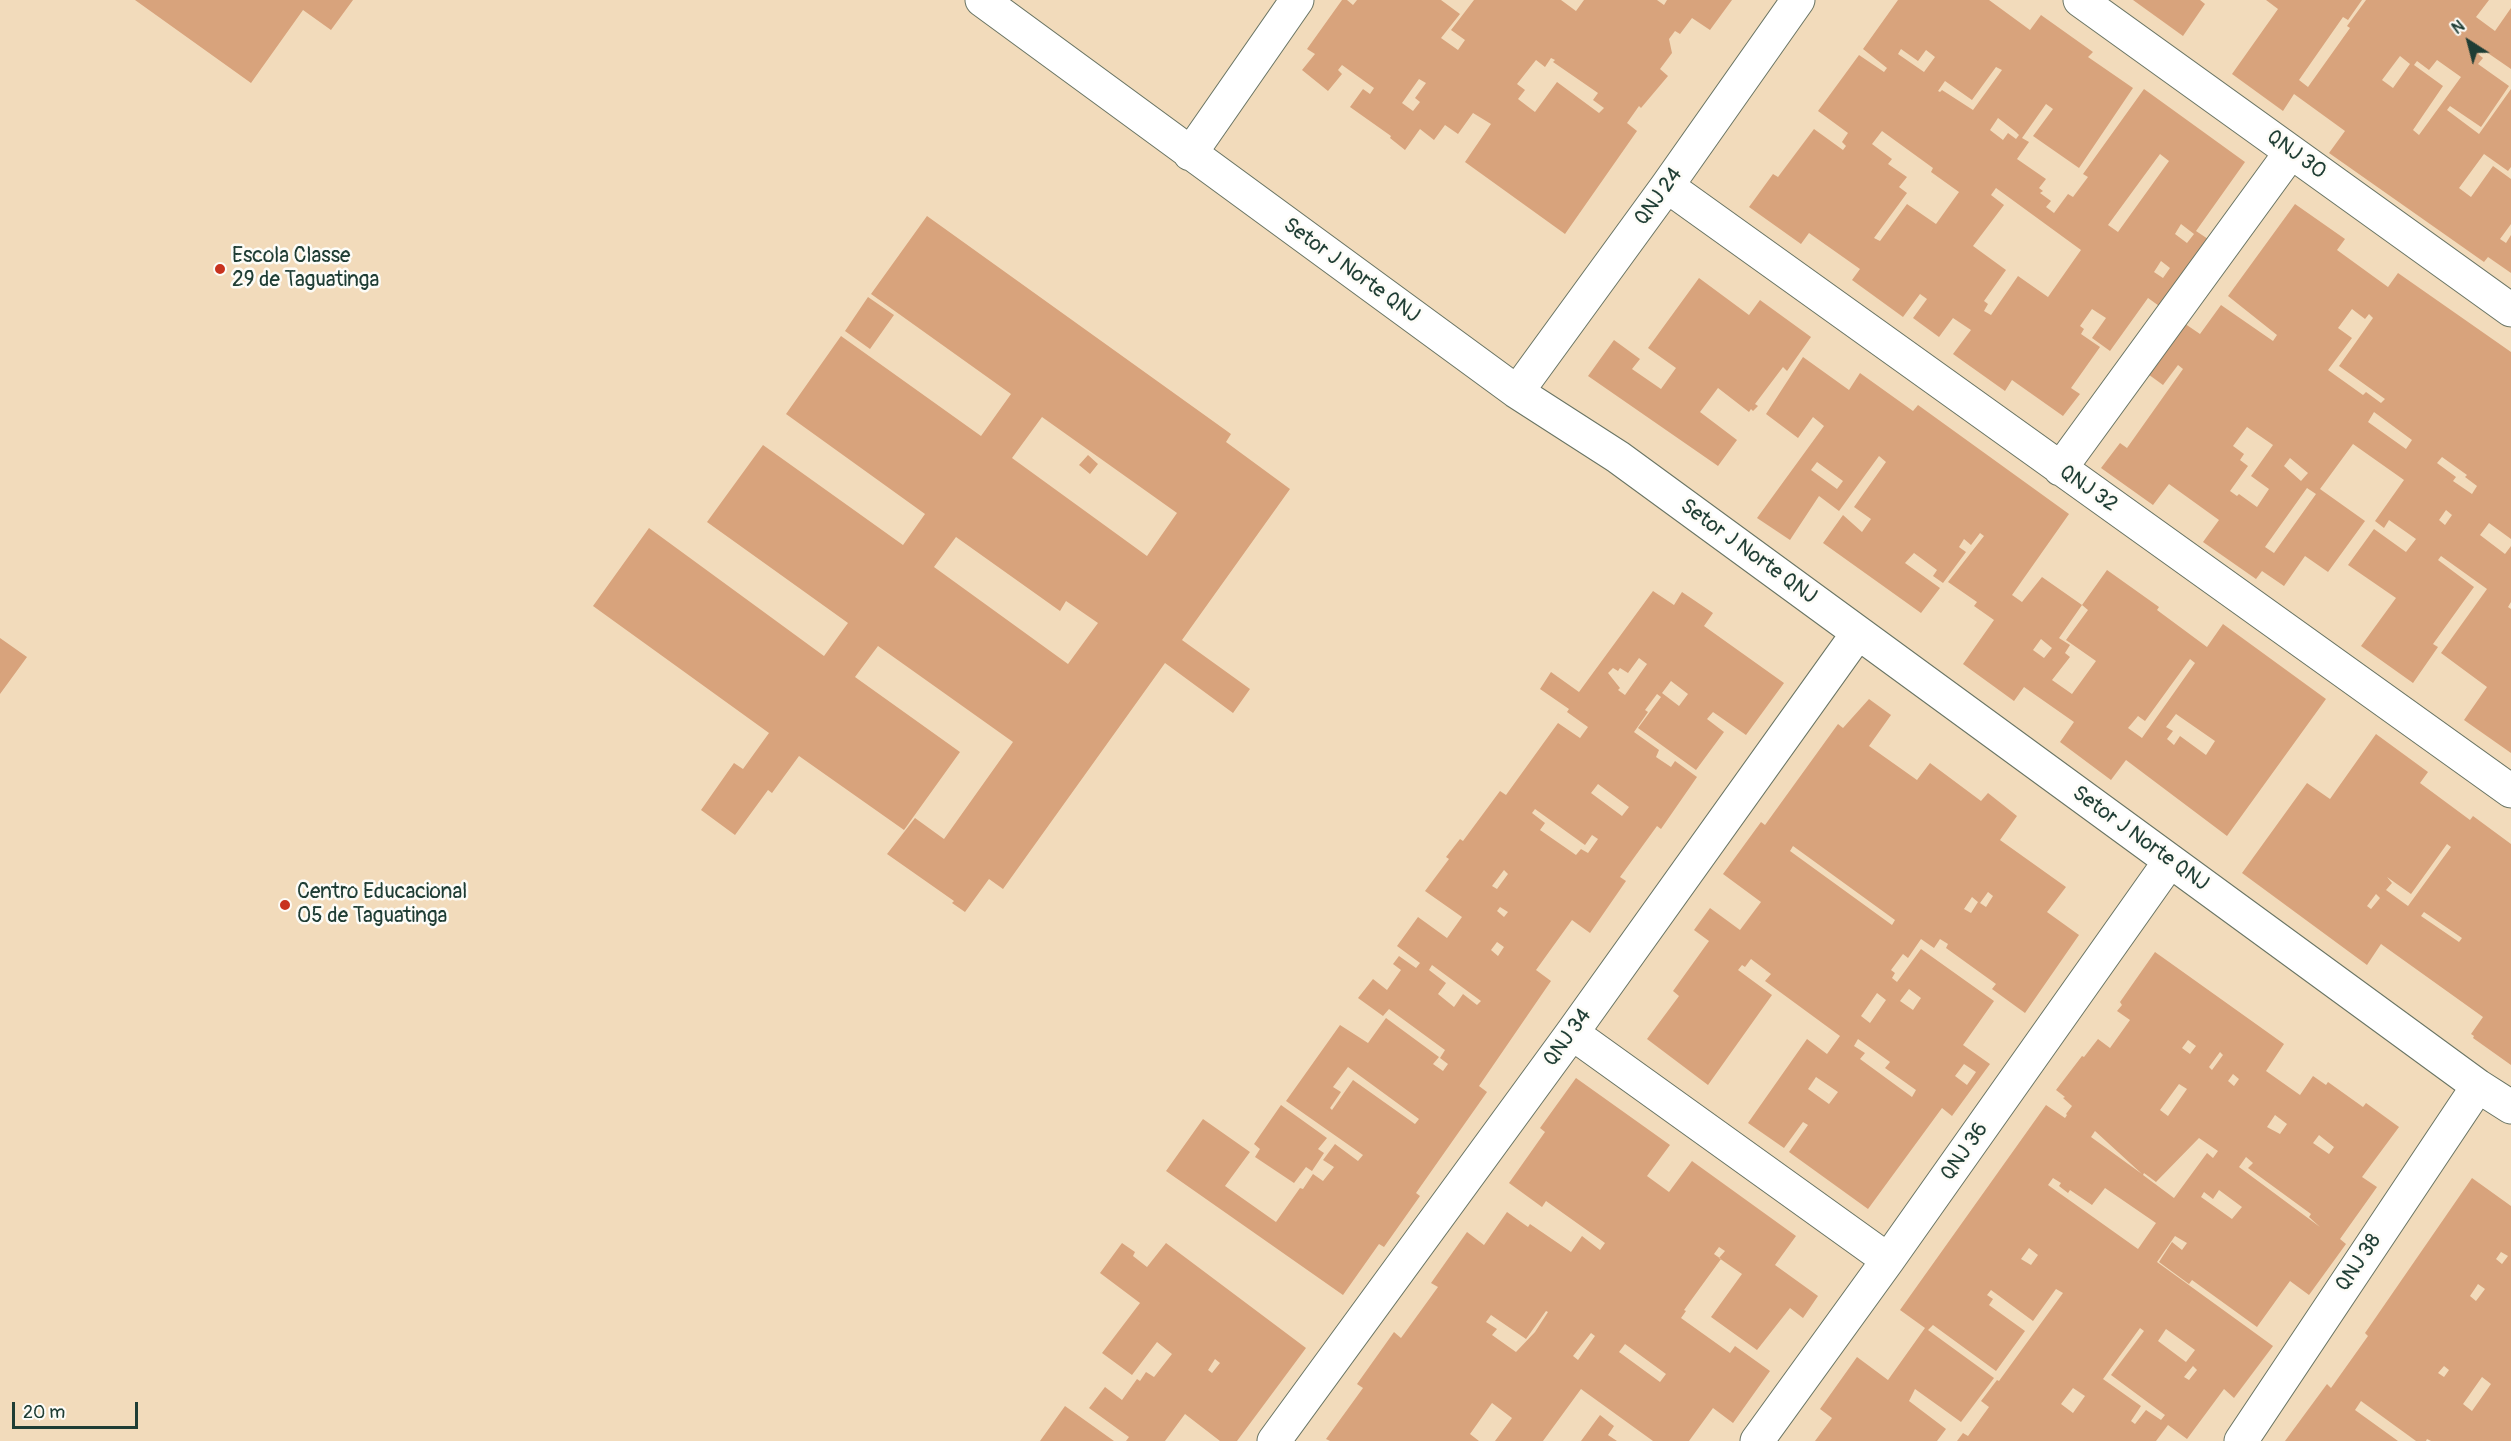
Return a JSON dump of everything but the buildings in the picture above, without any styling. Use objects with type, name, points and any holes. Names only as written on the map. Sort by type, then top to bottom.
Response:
[{"type":"street","name":"Setor J Norte QNJ","points":[[982,0],[1517,392],[1618,457],[2478,1086],[2511,1107]]},
{"type":"street","points":[[1190,154],[1297,0]]},
{"type":"street","name":"QNJ 24","points":[[1517,392],[1667,186],[1798,0]]},
{"type":"street","name":"QNJ 30","points":[[2080,0],[2511,310]]},
{"type":"street","points":[[2060,470],[2291,152]]},
{"type":"street","name":"QNJ 32","points":[[1667,186],[2060,470],[2411,717],[2511,791]]},
{"type":"street","name":"QNJ 34","points":[[1274,1441],[1572,1033],[1858,633]]},
{"type":"street","name":"QNJ 36","points":[[1757,1441],[2170,861]]},
{"type":"street","points":[[1572,1033],[1888,1260]]},
{"type":"street","name":"QNJ 38","points":[[2241,1441],[2478,1086]]},
{"type":"place","name":"Escola Classe 29 de Taguatinga","points":[[220,269]]},
{"type":"place","name":"Centro Educacional 05 de Taguatinga","points":[[285,905]]}]
